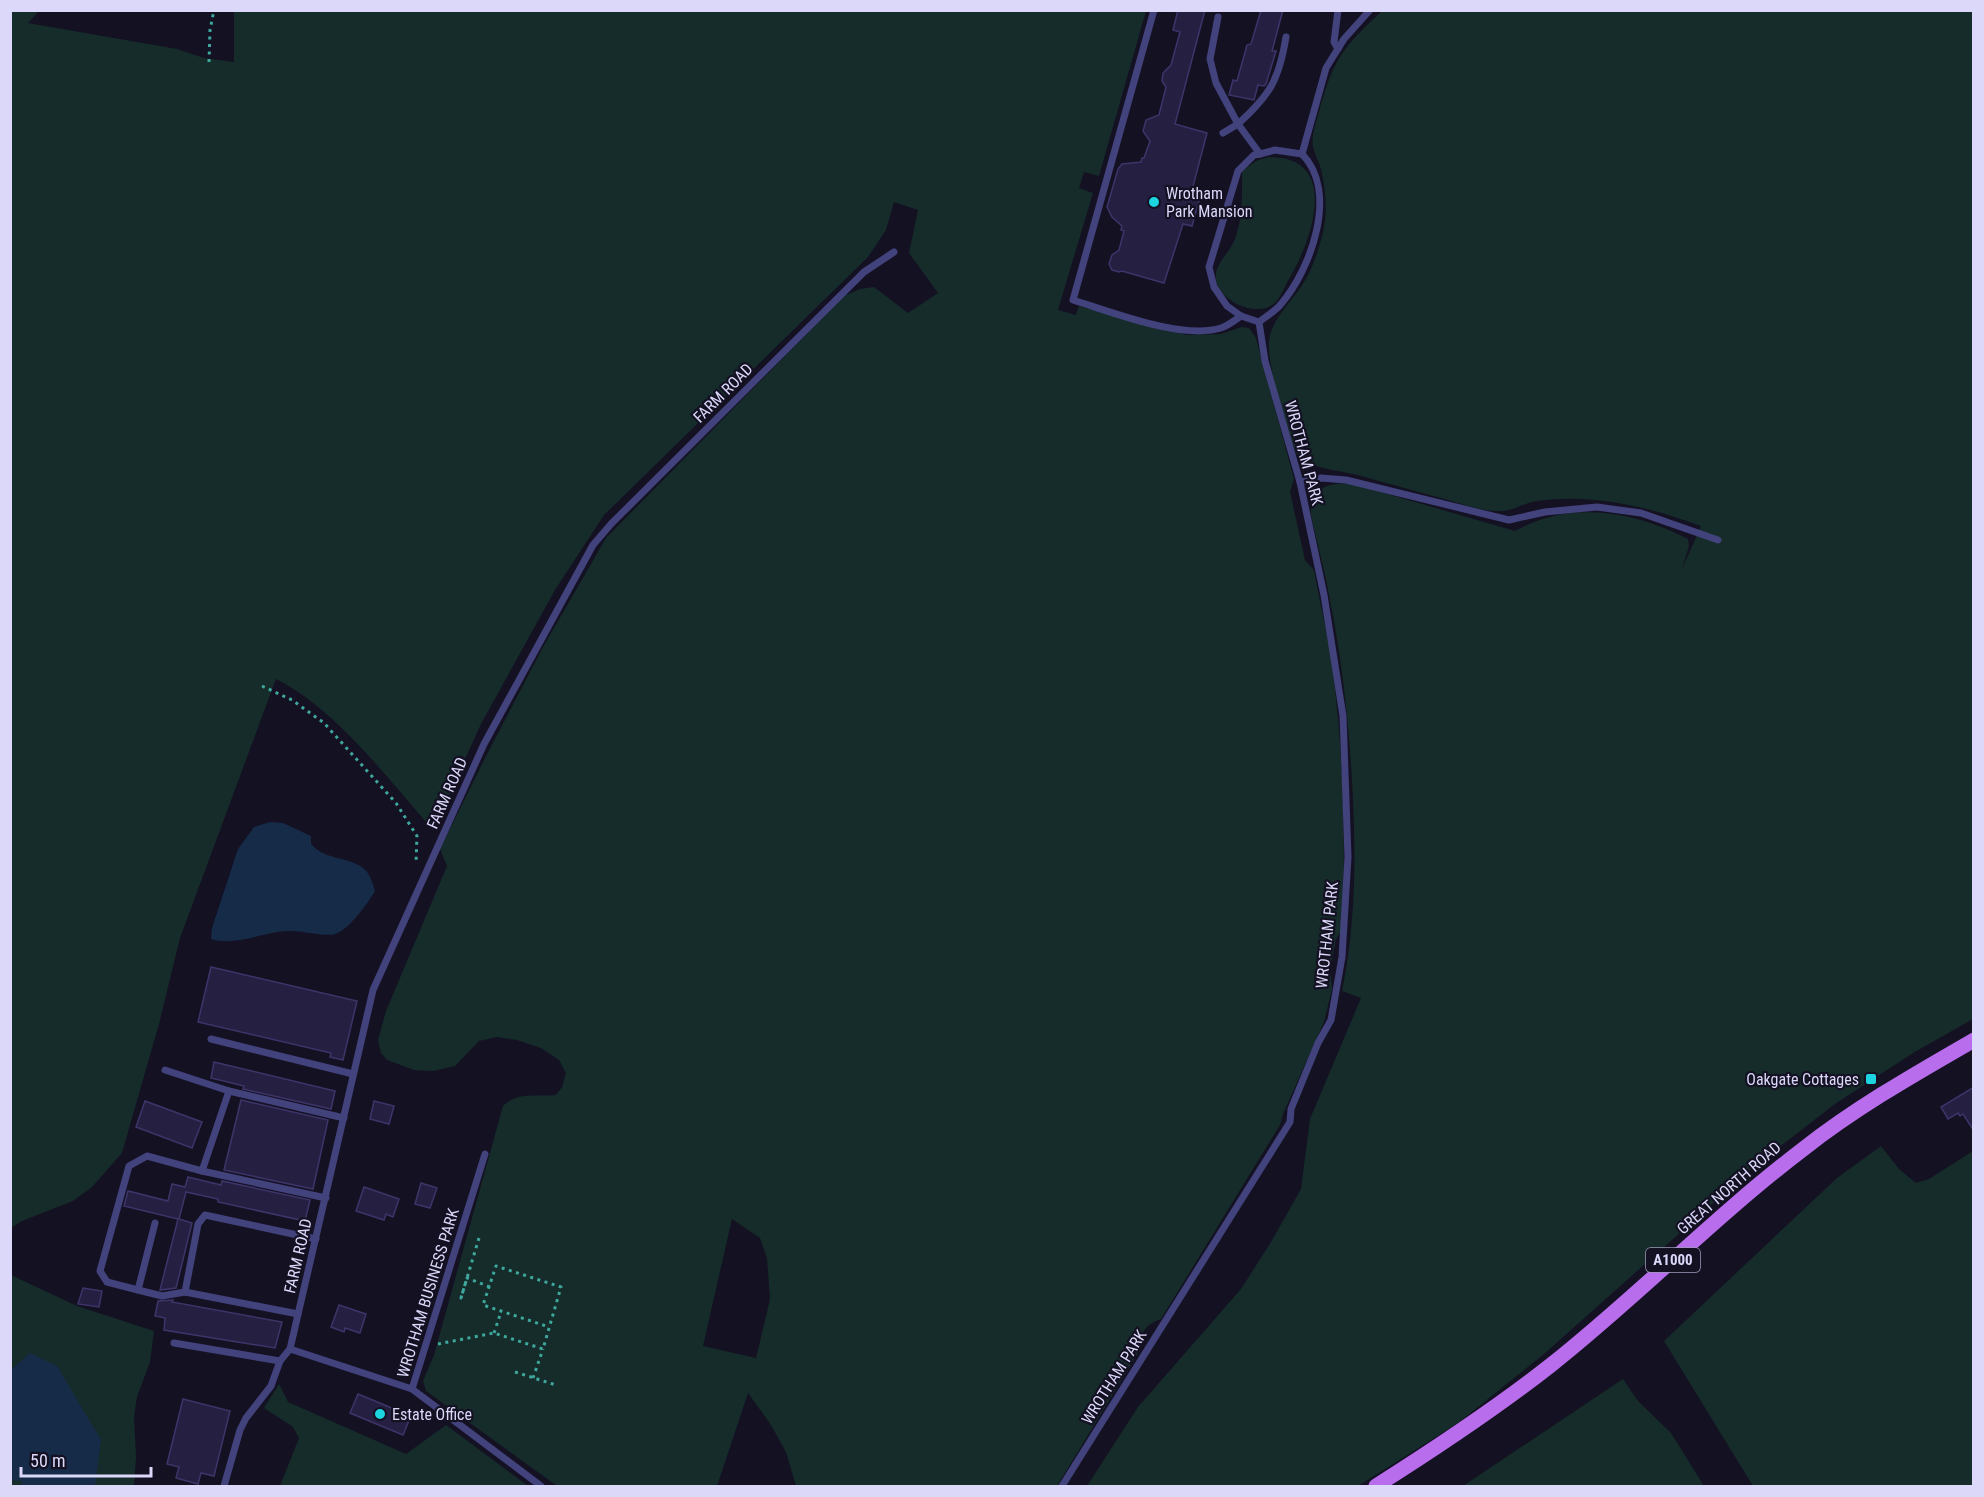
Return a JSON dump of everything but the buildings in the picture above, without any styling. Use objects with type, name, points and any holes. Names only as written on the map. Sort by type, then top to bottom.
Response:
[{"type":"main road","name":"GREAT NORTH ROAD","points":[[1376,1486],[1464,1430],[1551,1365],[1763,1180],[1803,1148],[1918,1072],[1974,1040]]},
{"type":"lane","points":[[1154,10],[1073,300],[1126,317],[1192,332],[1222,328],[1241,316]]},
{"type":"lane","points":[[1338,10],[1334,42],[1338,49]]},
{"type":"lane","points":[[1302,154],[1326,68],[1344,39],[1370,10]]},
{"type":"lane","points":[[1218,17],[1210,58],[1216,83],[1238,124],[1260,154]]},
{"type":"lane","points":[[1223,133],[1238,124],[1271,91],[1283,56],[1286,37]]},
{"type":"lane","points":[[1275,150],[1302,154],[1317,176],[1320,202],[1311,253],[1299,278],[1281,306],[1259,322],[1241,316],[1227,306],[1214,288],[1209,267],[1238,171],[1254,155],[1260,154],[1275,150]]},
{"type":"lane","name":"FARM ROAD","points":[[290,1349],[373,990],[484,744],[593,545],[611,524],[864,273],[894,252]]},
{"type":"lane","name":"WROTHAM PARK","points":[[1062,1486],[1290,1122],[1291,1108],[1318,1044],[1331,1020],[1342,957],[1348,857],[1343,716],[1324,595],[1300,482],[1265,361],[1259,322]]},
{"type":"lane","points":[[1300,482],[1321,478],[1346,480],[1509,520],[1545,512],[1597,507],[1641,513],[1718,540]]},
{"type":"lane","points":[[211,1039],[353,1074]]},
{"type":"lane","points":[[165,1070],[229,1090],[344,1118]]},
{"type":"lane","points":[[202,1171],[229,1090]]},
{"type":"lane","name":"WROTHAM BUSINESS PARK","points":[[485,1154],[412,1389],[541,1486]]},
{"type":"lane","points":[[298,1314],[184,1292],[162,1296],[107,1282],[100,1270],[129,1166],[147,1156],[202,1171],[326,1198]]},
{"type":"lane","points":[[184,1292],[198,1224],[205,1215],[316,1239]]},
{"type":"lane","points":[[138,1290],[155,1223]]},
{"type":"lane","points":[[174,1343],[280,1361]]},
{"type":"lane","points":[[224,1486],[240,1430],[246,1418],[271,1386],[280,1361],[290,1349],[412,1389]]},
{"type":"path","points":[[209,62],[210,30],[214,10]]},
{"type":"path","points":[[262,686],[292,700],[324,723],[396,802],[417,836],[416,864]]},
{"type":"path","points":[[479,1238],[461,1298],[467,1278],[490,1287]]},
{"type":"path","points":[[533,1378],[543,1349],[561,1287],[496,1266],[483,1305],[549,1327]]},
{"type":"path","points":[[494,1333],[501,1311]]},
{"type":"path","points":[[425,1347],[494,1333],[543,1349]]},
{"type":"path","points":[[515,1372],[556,1385]]},
{"type":"green space","points":[[11,11],[39,11],[28,23],[177,49],[204,58],[234,62],[234,11],[1146,11],[1099,176],[1084,172],[1079,188],[1093,193],[1058,310],[1076,315],[1079,306],[1187,335],[1221,334],[1242,327],[1249,328],[1256,338],[1294,479],[1290,492],[1305,560],[1314,570],[1331,660],[1342,769],[1343,928],[1336,939],[1330,970],[1332,989],[1324,1022],[1280,1125],[1161,1319],[1146,1328],[1138,1353],[1057,1486],[796,1486],[786,1452],[771,1425],[748,1393],[717,1486],[557,1486],[426,1391],[423,1381],[434,1355],[503,1106],[521,1096],[556,1095],[562,1087],[566,1073],[559,1060],[541,1048],[517,1040],[497,1037],[479,1041],[455,1066],[433,1071],[414,1070],[387,1060],[381,1053],[378,1040],[386,1011],[447,866],[440,849],[543,647],[606,538],[844,296],[860,289],[874,287],[908,313],[938,293],[909,253],[918,210],[894,202],[886,230],[868,257],[604,515],[555,590],[481,724],[433,830],[340,727],[320,708],[276,679],[180,938],[159,1024],[122,1153],[92,1187],[73,1201],[22,1221],[11,1228]],"holes":[[[732,1219],[760,1238],[767,1258],[770,1299],[756,1358],[703,1346]]]},
{"type":"green space","points":[[1382,11],[1973,11],[1973,1019],[1913,1053],[1835,1104],[1755,1166],[1544,1354],[1458,1423],[1358,1486],[1087,1486],[1138,1407],[1241,1289],[1301,1189],[1310,1119],[1361,998],[1342,991],[1350,944],[1354,896],[1352,775],[1339,649],[1311,515],[1313,498],[1323,488],[1337,484],[1353,484],[1515,531],[1536,521],[1558,515],[1602,513],[1624,516],[1667,529],[1688,539],[1689,546],[1682,569],[1701,526],[1662,513],[1600,500],[1558,499],[1537,501],[1502,511],[1481,509],[1313,465],[1300,458],[1295,450],[1289,437],[1274,383],[1269,351],[1270,333],[1277,319],[1308,275],[1322,236],[1326,211],[1325,194],[1321,169],[1313,147],[1313,138],[1329,79],[1341,55]]},
{"type":"green space","points":[[1269,157],[1289,160],[1300,165],[1309,175],[1314,189],[1315,204],[1308,238],[1279,298],[1268,307],[1251,309],[1234,302],[1221,291],[1217,284],[1216,271],[1238,231],[1242,205],[1242,171],[1258,160]]},
{"type":"green space","points":[[1881,1146],[1899,1169],[1916,1183],[1929,1179],[1973,1151],[1973,1486],[1753,1486],[1664,1341],[1837,1178]]},
{"type":"green space","points":[[11,1275],[77,1306],[154,1331],[150,1362],[137,1397],[134,1416],[136,1457],[134,1486],[11,1486]]},
{"type":"green space","points":[[1623,1379],[1638,1401],[1671,1433],[1704,1486],[1463,1486]]},
{"type":"green space","points":[[279,1384],[288,1402],[406,1454],[446,1425],[528,1486],[280,1486],[299,1438],[293,1427],[264,1408]]},
{"type":"water","points":[[270,822],[283,823],[311,836],[311,844],[317,850],[362,867],[370,876],[375,891],[352,922],[335,934],[282,931],[242,940],[211,939],[212,928],[238,849],[254,827]]},
{"type":"water","points":[[30,1353],[57,1366],[101,1440],[95,1486],[22,1486],[22,1481],[11,1480],[11,1370]]},
{"type":"place","name":"Wrotham Park Mansion","points":[[1154,202]]},
{"type":"place","name":"Oakgate Cottages","points":[[1871,1079]]},
{"type":"place","name":"Estate Office","points":[[380,1414]]}]
